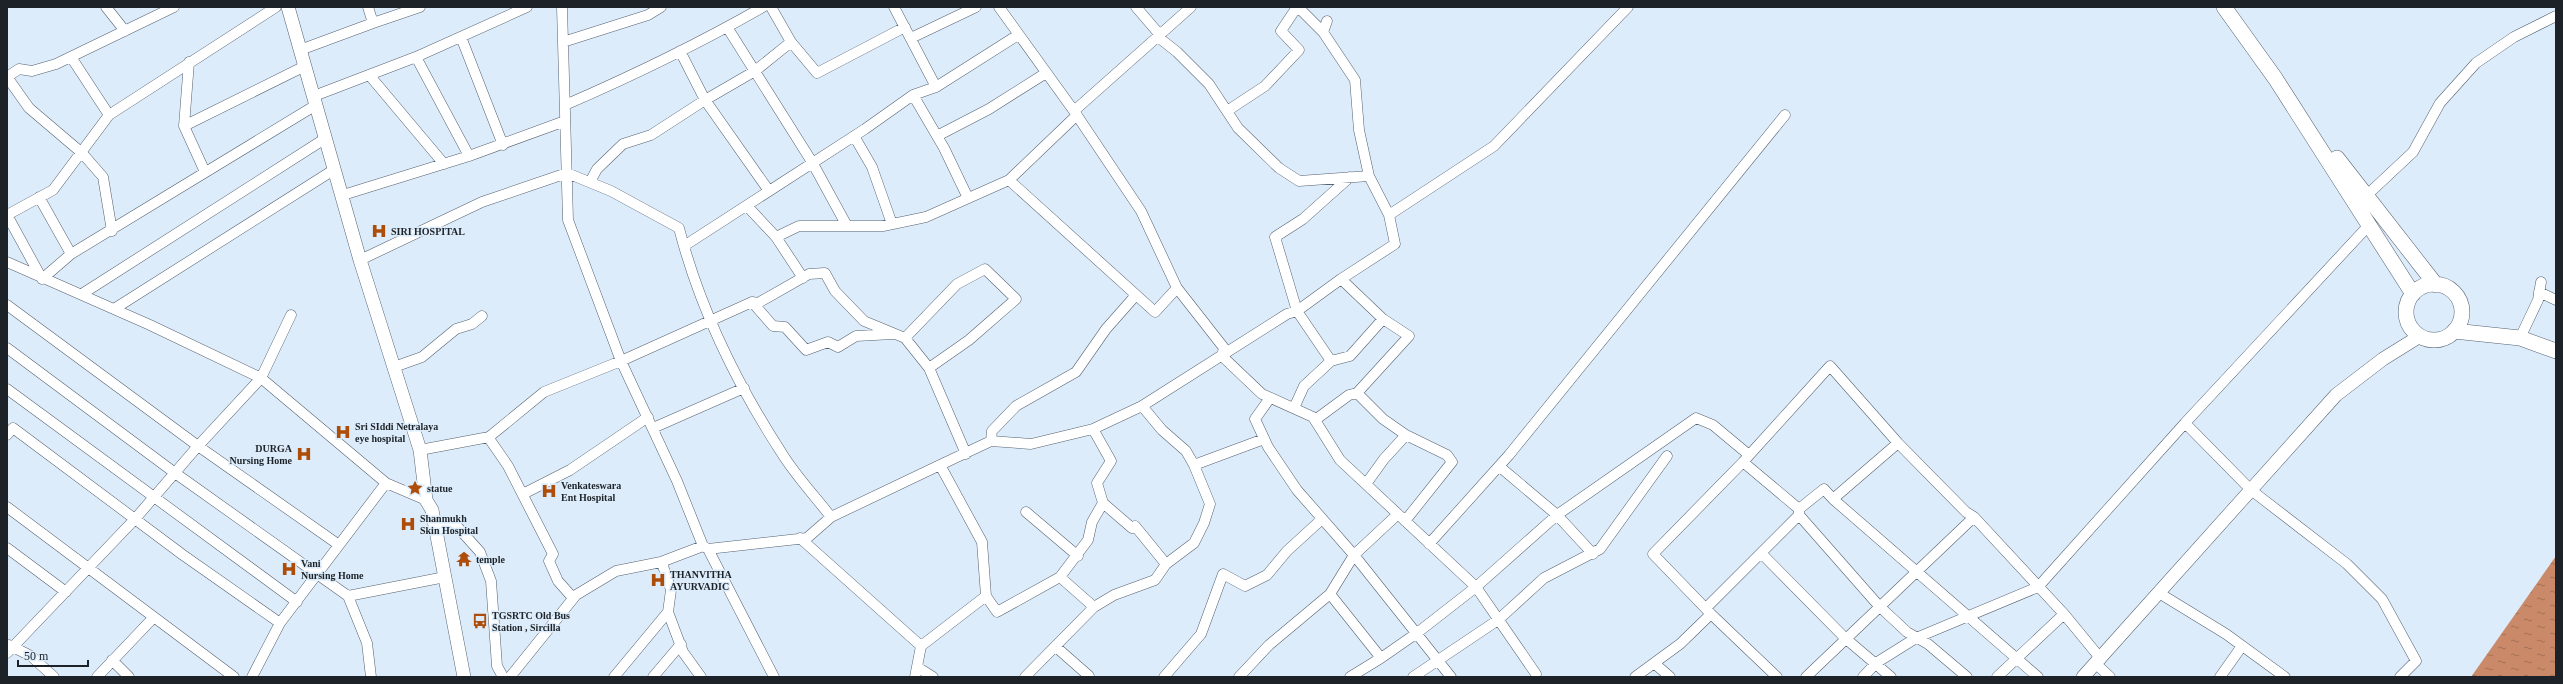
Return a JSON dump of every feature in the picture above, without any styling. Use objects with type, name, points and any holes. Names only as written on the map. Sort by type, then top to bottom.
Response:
[{"type":"highway","points":[[2224,7],[2275,78],[2436,285],[2452,292],[2459,302],[2460,320],[2454,331],[2438,340],[2420,336],[2411,328],[2406,316],[2407,304],[2413,294],[2424,286],[2436,285]]},
{"type":"highway","points":[[2275,78],[2370,224],[2413,294]]},
{"type":"highway","points":[[2454,331],[2520,338],[2556,351]]},
{"type":"main road","points":[[287,7],[343,195],[360,260],[420,450],[426,500],[432,510],[464,677]]},
{"type":"main road","points":[[2083,677],[2336,395],[2383,359],[2420,336]]},
{"type":"street","points":[[106,7],[125,31]]},
{"type":"street","points":[[112,231],[103,177],[82,153],[29,108],[7,77],[19,69],[32,71],[56,64],[174,7]]},
{"type":"street","points":[[42,279],[7,215],[53,190],[109,116],[189,62],[287,7]]},
{"type":"street","points":[[368,7],[373,24]]},
{"type":"street","points":[[300,50],[420,7]]},
{"type":"street","points":[[42,279],[71,254],[112,231],[315,101],[527,7]]},
{"type":"street","points":[[562,7],[568,220],[621,361],[653,428],[705,547],[774,677]]},
{"type":"street","points":[[563,42],[648,15],[661,7]]},
{"type":"street","points":[[565,105],[680,51],[762,7]]},
{"type":"street","points":[[771,7],[791,42],[817,73],[905,27]]},
{"type":"street","points":[[894,7],[936,87]]},
{"type":"street","points":[[911,38],[976,7]]},
{"type":"street","points":[[999,7],[1076,113],[1141,211],[1177,288],[1224,348],[1222,356]]},
{"type":"street","points":[[1136,7],[1159,36],[1209,84],[1238,128],[1279,168],[1299,181],[1369,176]]},
{"type":"street","points":[[776,237],[799,226],[892,224],[926,217],[1009,180],[1076,113],[1191,7]]},
{"type":"street","points":[[510,677],[573,598],[616,571],[662,562],[705,547],[807,538],[831,517],[991,441],[1031,444],[1093,429],[1142,406],[1288,314],[1297,311],[1341,279],[1395,244],[1389,214],[1369,176],[1359,130],[1355,80],[1323,32],[1297,7],[1281,31],[1299,50],[1265,86],[1227,111]]},
{"type":"street","points":[[1389,214],[1494,146],[1628,7]]},
{"type":"street","points":[[2366,196],[2413,152],[2440,103],[2476,63],[2514,37],[2556,16]]},
{"type":"street","points":[[1323,32],[1326,21]]},
{"type":"street","points":[[727,27],[812,162],[847,226]]},
{"type":"street","points":[[684,246],[854,136],[912,95],[936,87],[1018,35]]},
{"type":"street","points":[[462,37],[502,145]]},
{"type":"street","points":[[590,182],[602,163],[623,144],[651,135],[705,100],[755,71],[791,42]]},
{"type":"street","points":[[680,51],[705,100],[769,191]]},
{"type":"street","points":[[71,57],[109,116]]},
{"type":"street","points":[[416,57],[469,156]]},
{"type":"street","points":[[189,62],[184,126],[205,172]]},
{"type":"street","points":[[184,126],[305,66]]},
{"type":"street","points":[[937,136],[989,109],[1046,73]]},
{"type":"street","points":[[370,76],[444,164]]},
{"type":"street","points":[[912,95],[937,136],[968,198]]},
{"type":"street","points":[[1429,544],[1500,466],[1785,115]]},
{"type":"street","points":[[343,195],[502,145],[565,121]]},
{"type":"street","points":[[854,136],[872,166],[892,224]]},
{"type":"street","points":[[82,294],[326,138]]},
{"type":"street","points":[[114,309],[335,169]]},
{"type":"street","points":[[360,260],[482,202],[567,174],[590,182],[650,211],[679,228],[711,320],[744,388],[781,453],[831,517]]},
{"type":"street","points":[[1331,361],[1297,311],[1275,237],[1303,219],[1350,177]]},
{"type":"street","points":[[1009,180],[1156,312],[1177,288]]},
{"type":"street","points":[[39,197],[71,254]]},
{"type":"street","points":[[747,206],[776,237],[803,278]]},
{"type":"street","points":[[1863,677],[1876,663],[1916,638],[2038,587],[2185,423],[2370,224]]},
{"type":"street","points":[[7,262],[42,279],[82,294],[261,378],[386,483],[426,500]]},
{"type":"street","points":[[752,302],[773,326],[784,328],[806,350],[828,342],[838,347],[856,336],[901,336],[957,284],[985,269],[1016,299],[969,340],[929,368]]},
{"type":"street","points":[[420,450],[488,438],[544,392],[621,361],[752,302],[758,303],[809,274],[825,273],[835,291],[864,320],[901,336],[929,368],[966,454]]},
{"type":"street","points":[[1315,420],[1349,395],[1357,393],[1409,336],[1383,319],[1341,279]]},
{"type":"street","points":[[2520,338],[2538,300],[2540,287],[2556,300]]},
{"type":"street","points":[[991,441],[992,430],[1016,406],[1076,372],[1106,329],[1136,295]]},
{"type":"street","points":[[7,304],[198,446],[339,545]]},
{"type":"street","points":[[54,677],[31,656],[9,648],[66,592],[135,519],[198,446],[261,378],[291,315]]},
{"type":"street","points":[[394,367],[422,357],[456,329],[472,324],[482,316]]},
{"type":"street","points":[[1294,408],[1304,386],[1331,361],[1350,356],[1383,319]]},
{"type":"street","points":[[7,348],[175,473],[316,574],[334,584],[348,596],[366,643],[371,677]]},
{"type":"street","points":[[1222,356],[1262,394],[1314,417],[1340,460],[1476,587],[1535,676]]},
{"type":"street","points":[[1777,677],[1708,611],[1653,554],[1746,458],[1830,366],[1898,443],[1966,512],[1974,517],[2064,614],[2110,677]]},
{"type":"street","points":[[653,428],[744,388]]},
{"type":"street","points":[[7,389],[297,602]]},
{"type":"street","points":[[1239,677],[1269,645],[1330,594],[1354,555],[1401,518],[1452,462],[1447,455],[1406,435],[1383,419],[1357,393]]},
{"type":"street","points":[[1270,398],[1255,419],[1264,439],[1297,490],[1354,555],[1418,633],[1451,677]]},
{"type":"street","points":[[1024,677],[1056,647],[1094,607],[1114,595],[1155,580],[1166,564],[1194,543],[1204,523],[1210,504],[1194,465],[1186,451],[1162,430],[1142,406]]},
{"type":"street","points":[[523,494],[570,470],[648,417]]},
{"type":"street","points":[[1350,677],[1418,633],[1476,587],[1557,515],[1696,418],[1713,425],[1799,512],[1879,606],[1916,638],[1928,644],[1967,677]]},
{"type":"street","points":[[2185,423],[2251,490],[2347,564],[2382,599],[2416,661],[2400,677]]},
{"type":"street","points":[[8,431],[13,428],[135,519],[280,622]]},
{"type":"street","points":[[1093,429],[1111,461],[1097,483],[1103,503],[1132,528],[1135,526],[1166,564]]},
{"type":"street","points":[[1366,484],[1384,459],[1406,435]]},
{"type":"street","points":[[488,438],[508,466],[523,494],[553,554],[549,561],[555,574],[573,598]]},
{"type":"street","points":[[1194,465],[1264,439]]},
{"type":"street","points":[[1833,499],[1898,443]]},
{"type":"street","points":[[1413,677],[1498,620],[1544,578],[1568,563],[1593,554],[1600,548],[1667,456]]},
{"type":"street","points":[[940,465],[982,542],[986,596],[997,612],[1060,577],[1078,556],[1088,540],[1092,522],[1103,503]]},
{"type":"street","points":[[1500,466],[1557,515],[1593,554]]},
{"type":"street","points":[[252,677],[280,622],[297,602],[316,574],[386,483]]},
{"type":"street","points":[[1635,677],[1680,644],[1708,611],[1799,512],[1824,489],[1833,499],[1916,572],[1969,615],[2038,677]]},
{"type":"street","points":[[7,507],[234,677]]},
{"type":"street","points":[[1026,512],[1078,556]]},
{"type":"street","points":[[1806,677],[1845,638],[1974,517]]},
{"type":"street","points":[[1164,677],[1201,634],[1223,574],[1245,586],[1267,575],[1287,551],[1322,519]]},
{"type":"street","points":[[434,521],[454,523],[480,552],[491,581],[497,666],[503,677]]},
{"type":"street","points":[[800,538],[921,646]]},
{"type":"street","points":[[7,548],[66,592]]},
{"type":"street","points":[[1761,553],[1845,638],[1891,677]]},
{"type":"street","points":[[662,562],[671,590],[668,612],[683,652],[701,677]]},
{"type":"street","points":[[348,596],[445,577]]},
{"type":"street","points":[[1060,577],[1094,607]]},
{"type":"street","points":[[2159,593],[2242,646],[2285,677]]},
{"type":"street","points":[[1330,594],[1381,658]]},
{"type":"street","points":[[933,677],[916,672],[921,646],[986,596]]},
{"type":"street","points":[[614,677],[668,612]]},
{"type":"street","points":[[1997,677],[2064,614]]},
{"type":"street","points":[[98,677],[112,660],[154,617]]},
{"type":"street","points":[[653,677],[681,644]]},
{"type":"street","points":[[2220,677],[2242,646]]},
{"type":"street","points":[[1056,647],[1089,676],[1088,677]]},
{"type":"street","points":[[112,660],[129,677]]},
{"type":"street","points":[[1654,663],[1670,677]]},
{"type":"water","points":[[2556,556],[2556,677],[2471,677]]},
{"type":"place","name":"SIRI HOSPITAL","points":[[379,231]]},
{"type":"place","name":"Sri SIddi Netralaya eye hospital","points":[[343,432]]},
{"type":"place","name":"DURGA Nursing Home","points":[[304,454]]},
{"type":"place","name":"statue","points":[[415,488]]},
{"type":"place","name":"Venkateswara Ent Hospital","points":[[549,491]]},
{"type":"place","name":"Shanmukh Skin Hospital","points":[[408,524]]},
{"type":"place","name":"temple","points":[[464,559]]},
{"type":"place","name":"Vani Nursing Home","points":[[289,569]]},
{"type":"place","name":"THANVITHA AYURVADIC","points":[[658,580]]},
{"type":"place","name":"TGSRTC Old Bus Station , Sircilla","points":[[480,621]]}]
